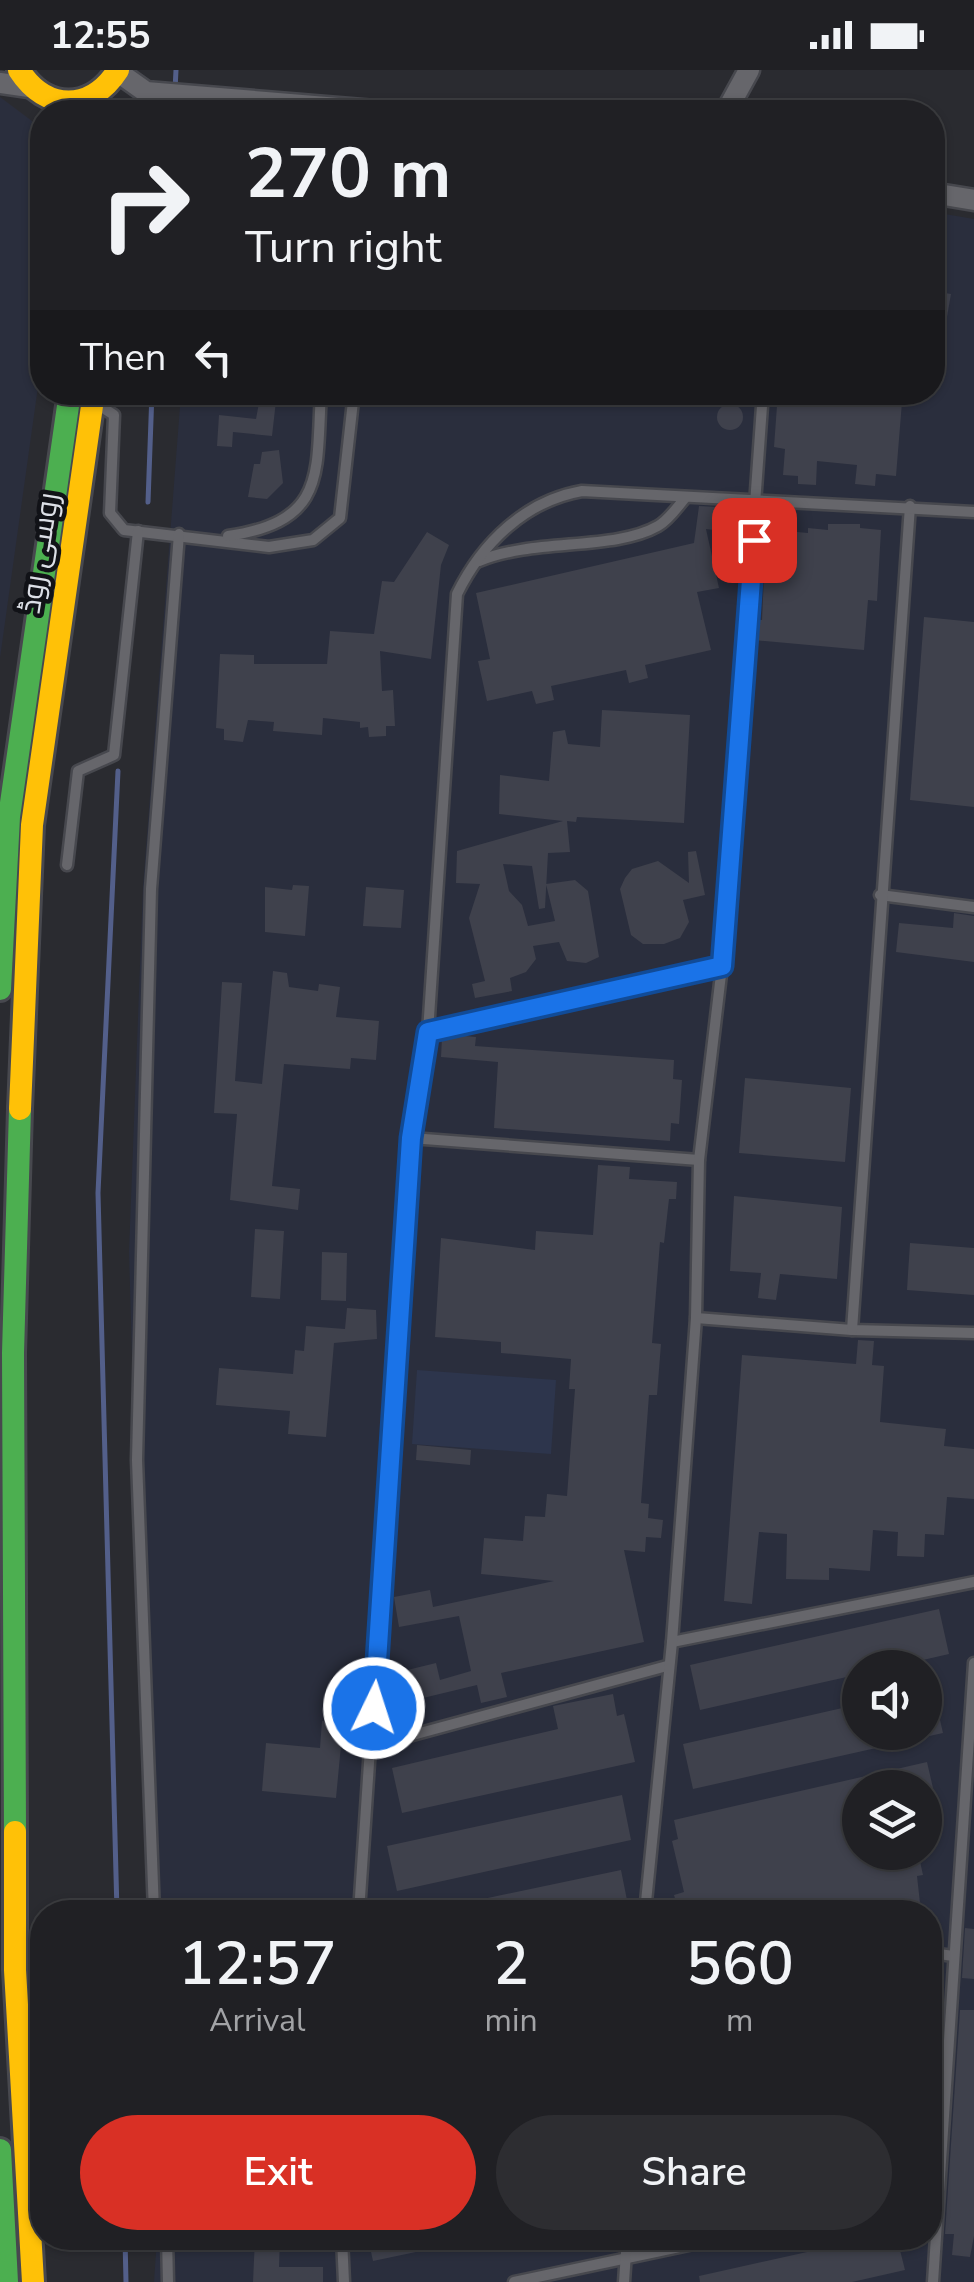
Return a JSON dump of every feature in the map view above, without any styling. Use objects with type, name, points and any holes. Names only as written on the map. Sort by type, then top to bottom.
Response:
[{"type":"main road","points":[[24,79],[49,100]]},
{"type":"main road","points":[[90,100],[112,86]]},
{"type":"main road","name":"روسی روڈ","points":[[0,989],[8,817],[68,405]]},
{"type":"main road","name":"روسی روڈ","points":[[30,2227],[7,1752],[13,1353],[32,825],[93,405]]},
{"type":"main road","points":[[0,2150],[8,2282]]},
{"type":"main road","name":"روسی روڈ","points":[[31,2250],[33,2282]]},
{"type":"street","points":[[733,100],[749,70]]},
{"type":"street","points":[[0,83],[24,79]]},
{"type":"street","points":[[112,86],[261,100]]},
{"type":"street","points":[[945,195],[974,200]]},
{"type":"lane","points":[[103,405],[114,415],[110,513],[124,530],[269,546],[313,540],[340,518],[353,405]]},
{"type":"lane","points":[[217,538],[278,522],[306,501],[315,479],[320,405]]},
{"type":"lane","points":[[647,1900],[672,1642],[696,1318],[699,1160],[722,966],[762,405]]},
{"type":"lane","points":[[361,1900],[411,1138],[428,1032],[457,594],[472,564],[523,513],[553,496],[582,491],[974,512]]},
{"type":"lane","points":[[472,564],[512,548],[624,537],[660,525],[686,497]]},
{"type":"lane","points":[[852,1330],[910,506]]},
{"type":"lane","points":[[67,864],[78,772],[114,755],[138,531]]},
{"type":"lane","points":[[154,1900],[137,1460],[152,888],[179,534]]},
{"type":"lane","points":[[880,895],[974,907]]},
{"type":"lane","points":[[428,1032],[722,966]]},
{"type":"lane","points":[[411,1138],[699,1160]]},
{"type":"lane","points":[[696,1318],[852,1330],[974,1334]]},
{"type":"lane","points":[[672,1642],[974,1582]]},
{"type":"lane","points":[[942,2098],[974,1662]]},
{"type":"lane","points":[[372,1746],[667,1666]]},
{"type":"lane","points":[[942,1954],[954,1956]]},
{"type":"lane","points":[[167,2250],[168,2282]]},
{"type":"lane","points":[[343,2250],[344,2282]]},
{"type":"lane","points":[[624,2282],[626,2250]]},
{"type":"lane","points":[[514,2282],[664,2250]]},
{"type":"lane","points":[[933,2250],[933,2282]]},
{"type":"shaded area","points":[[0,97],[30,120],[30,405],[35,405],[0,658]]},
{"type":"shaded area","points":[[945,214],[974,219],[974,2282],[154,2282],[156,2250],[942,2250],[942,1900],[148,1900],[129,1252],[143,887],[180,405],[945,405]]},
{"type":"shaded area","points":[[417,1370],[556,1380],[551,1454],[412,1444]]},
{"type":"building","points":[[945,293],[951,294],[945,328]]},
{"type":"building","points":[[259,405],[276,405],[272,436],[233,432],[232,447],[217,446],[219,415],[256,419]]},
{"type":"building","points":[[725,405],[735,405],[742,412],[742,422],[735,429],[725,429],[718,422],[718,412]]},
{"type":"building","points":[[777,405],[902,405],[896,476],[876,474],[875,486],[855,484],[857,465],[817,461],[816,485],[798,484],[798,476],[783,475],[785,449],[774,447]]},
{"type":"building","points":[[279,450],[283,483],[267,499],[248,497],[254,464],[260,464],[262,452]]},
{"type":"building","points":[[699,506],[717,507],[714,530],[706,529],[719,588],[697,592],[711,650],[645,665],[648,678],[629,683],[626,670],[551,686],[554,700],[536,704],[532,691],[487,701],[478,661],[490,659],[476,593],[694,543]]},
{"type":"building","points":[[828,524],[860,524],[860,528],[881,530],[877,601],[868,600],[864,650],[754,640],[756,619],[762,620],[765,553],[773,553],[775,530],[808,533],[808,528],[828,530]]},
{"type":"building","points":[[427,532],[449,545],[441,565],[431,659],[380,651],[382,691],[393,690],[395,726],[386,726],[386,736],[369,737],[368,727],[360,728],[360,722],[323,718],[322,735],[273,731],[274,722],[248,720],[243,742],[224,740],[224,729],[216,728],[220,654],[254,655],[254,664],[327,664],[330,631],[374,634],[382,581],[394,582]]},
{"type":"building","points":[[924,617],[974,622],[974,807],[910,800]]},
{"type":"building","points":[[602,710],[690,715],[684,823],[577,817],[576,822],[567,821],[570,852],[548,853],[546,884],[575,880],[588,891],[599,957],[586,963],[567,961],[559,942],[533,946],[536,959],[526,972],[510,978],[512,991],[475,998],[472,984],[485,981],[469,918],[480,884],[456,883],[457,851],[563,821],[499,814],[500,775],[549,781],[553,732],[565,730],[568,744],[600,747]],"holes":[[[503,864],[532,866],[539,909],[545,908],[546,885],[555,921],[528,926],[522,905],[509,891]]]},
{"type":"building","points":[[696,851],[705,895],[683,900],[689,922],[680,938],[664,944],[643,944],[631,935],[620,889],[625,878],[632,869],[658,861],[689,883],[688,852]]},
{"type":"building","points":[[293,885],[309,886],[305,936],[265,932],[265,887],[292,890]]},
{"type":"building","points":[[366,887],[404,890],[401,928],[363,926]]},
{"type":"building","points":[[954,913],[974,916],[974,962],[896,952],[899,923],[953,928]]},
{"type":"building","points":[[273,971],[287,973],[289,987],[318,991],[319,984],[340,987],[336,1017],[379,1021],[376,1060],[351,1058],[350,1069],[284,1064],[272,1186],[300,1189],[298,1210],[230,1200],[237,1114],[214,1113],[222,982],[242,983],[235,1081],[262,1084]]},
{"type":"building","points":[[476,1037],[475,1046],[674,1060],[673,1079],[682,1080],[679,1124],[671,1123],[670,1141],[494,1128],[498,1062],[441,1057],[442,1038]]},
{"type":"building","points":[[745,1078],[851,1088],[845,1162],[739,1153]]},
{"type":"building","points":[[598,1165],[630,1167],[629,1179],[677,1182],[676,1199],[669,1199],[664,1243],[660,1242],[652,1343],[661,1344],[657,1395],[649,1395],[641,1503],[649,1504],[648,1518],[663,1520],[661,1538],[646,1537],[645,1552],[624,1550],[644,1642],[501,1673],[507,1697],[481,1703],[477,1685],[394,1705],[387,1675],[436,1663],[440,1680],[471,1671],[459,1616],[399,1627],[394,1597],[430,1590],[433,1607],[554,1581],[481,1574],[484,1538],[523,1541],[525,1516],[545,1517],[547,1494],[567,1496],[575,1389],[569,1389],[571,1359],[501,1353],[501,1342],[435,1337],[441,1238],[535,1250],[536,1231],[593,1235]]},
{"type":"building","points":[[734,1196],[842,1207],[837,1279],[780,1274],[776,1300],[758,1298],[761,1273],[730,1271]]},
{"type":"building","points":[[255,1229],[284,1231],[280,1299],[251,1297]]},
{"type":"building","points":[[910,1243],[974,1248],[974,1295],[907,1290]]},
{"type":"building","points":[[322,1252],[347,1253],[346,1301],[321,1300]]},
{"type":"building","points":[[347,1308],[376,1310],[377,1339],[334,1343],[326,1437],[288,1434],[290,1411],[216,1405],[219,1368],[293,1374],[295,1350],[304,1351],[306,1326],[345,1329]]},
{"type":"building","points":[[858,1340],[874,1341],[872,1365],[884,1366],[880,1422],[946,1429],[944,1446],[974,1449],[974,1499],[947,1497],[944,1535],[925,1534],[924,1557],[897,1556],[898,1532],[873,1530],[870,1571],[829,1568],[829,1580],[786,1579],[787,1534],[759,1532],[752,1604],[724,1601],[742,1355],[856,1364]]},
{"type":"building","points":[[417,1445],[471,1450],[470,1465],[416,1460]]},
{"type":"building","points":[[939,1609],[949,1654],[942,1656],[942,1650],[842,1650],[842,1678],[700,1710],[690,1665]]},
{"type":"building","points":[[613,1694],[617,1716],[624,1714],[635,1762],[402,1813],[392,1768],[558,1729],[553,1706]]},
{"type":"building","points":[[842,1708],[842,1750],[867,1750],[693,1789],[683,1744]]},
{"type":"building","points":[[335,1716],[357,1717],[356,1736],[342,1735],[336,1798],[262,1791],[266,1743],[320,1748],[322,1721],[335,1722]]},
{"type":"building","points":[[927,1762],[929,1770],[892,1770]]},
{"type":"building","points":[[842,1781],[842,1870],[922,1870],[923,1875],[917,1876],[920,1900],[675,1900],[674,1895],[684,1892],[672,1841],[678,1839],[674,1820]]},
{"type":"building","points":[[622,1795],[631,1840],[397,1891],[387,1846]]},
{"type":"building","points":[[621,1870],[627,1900],[478,1900]]},
{"type":"building","points":[[965,1928],[974,1929],[974,1979],[962,1978]]},
{"type":"building","points":[[960,2010],[974,2010],[974,2236],[970,2257],[952,2255],[954,2234],[945,2234]]},
{"type":"building","points":[[254,2250],[280,2250],[279,2267],[323,2267],[323,2282],[253,2282]]},
{"type":"building","points":[[371,2250],[425,2250],[373,2261]]},
{"type":"building","points":[[816,2250],[900,2250],[905,2270],[852,2282],[700,2282],[699,2276]]},
{"type":"waterway","points":[[175,90],[176,70]]},
{"type":"waterway","points":[[148,502],[152,405]]},
{"type":"waterway","points":[[117,1900],[98,1193],[118,771]]},
{"type":"waterway","points":[[125,2250],[126,2282]]},
{"type":"traffic: fast","points":[[0,989],[9,817],[68,405]]},
{"type":"traffic: fast","points":[[15,1832],[13,1353],[20,1109]]},
{"type":"traffic: fast","points":[[0,2150],[7,2282]]},
{"type":"traffic: slow","points":[[19,70],[30,84],[55,100]]},
{"type":"traffic: slow","points":[[82,100],[95,94],[118,70]]},
{"type":"traffic: slow","points":[[20,1109],[32,825],[92,405]]},
{"type":"traffic: slow","points":[[15,1832],[15,1970],[30,2230]]},
{"type":"traffic: slow","points":[[31,2250],[33,2282]]},
{"type":"route","points":[[374,1708],[411,1138],[428,1032],[722,966],[754,540]]}]
